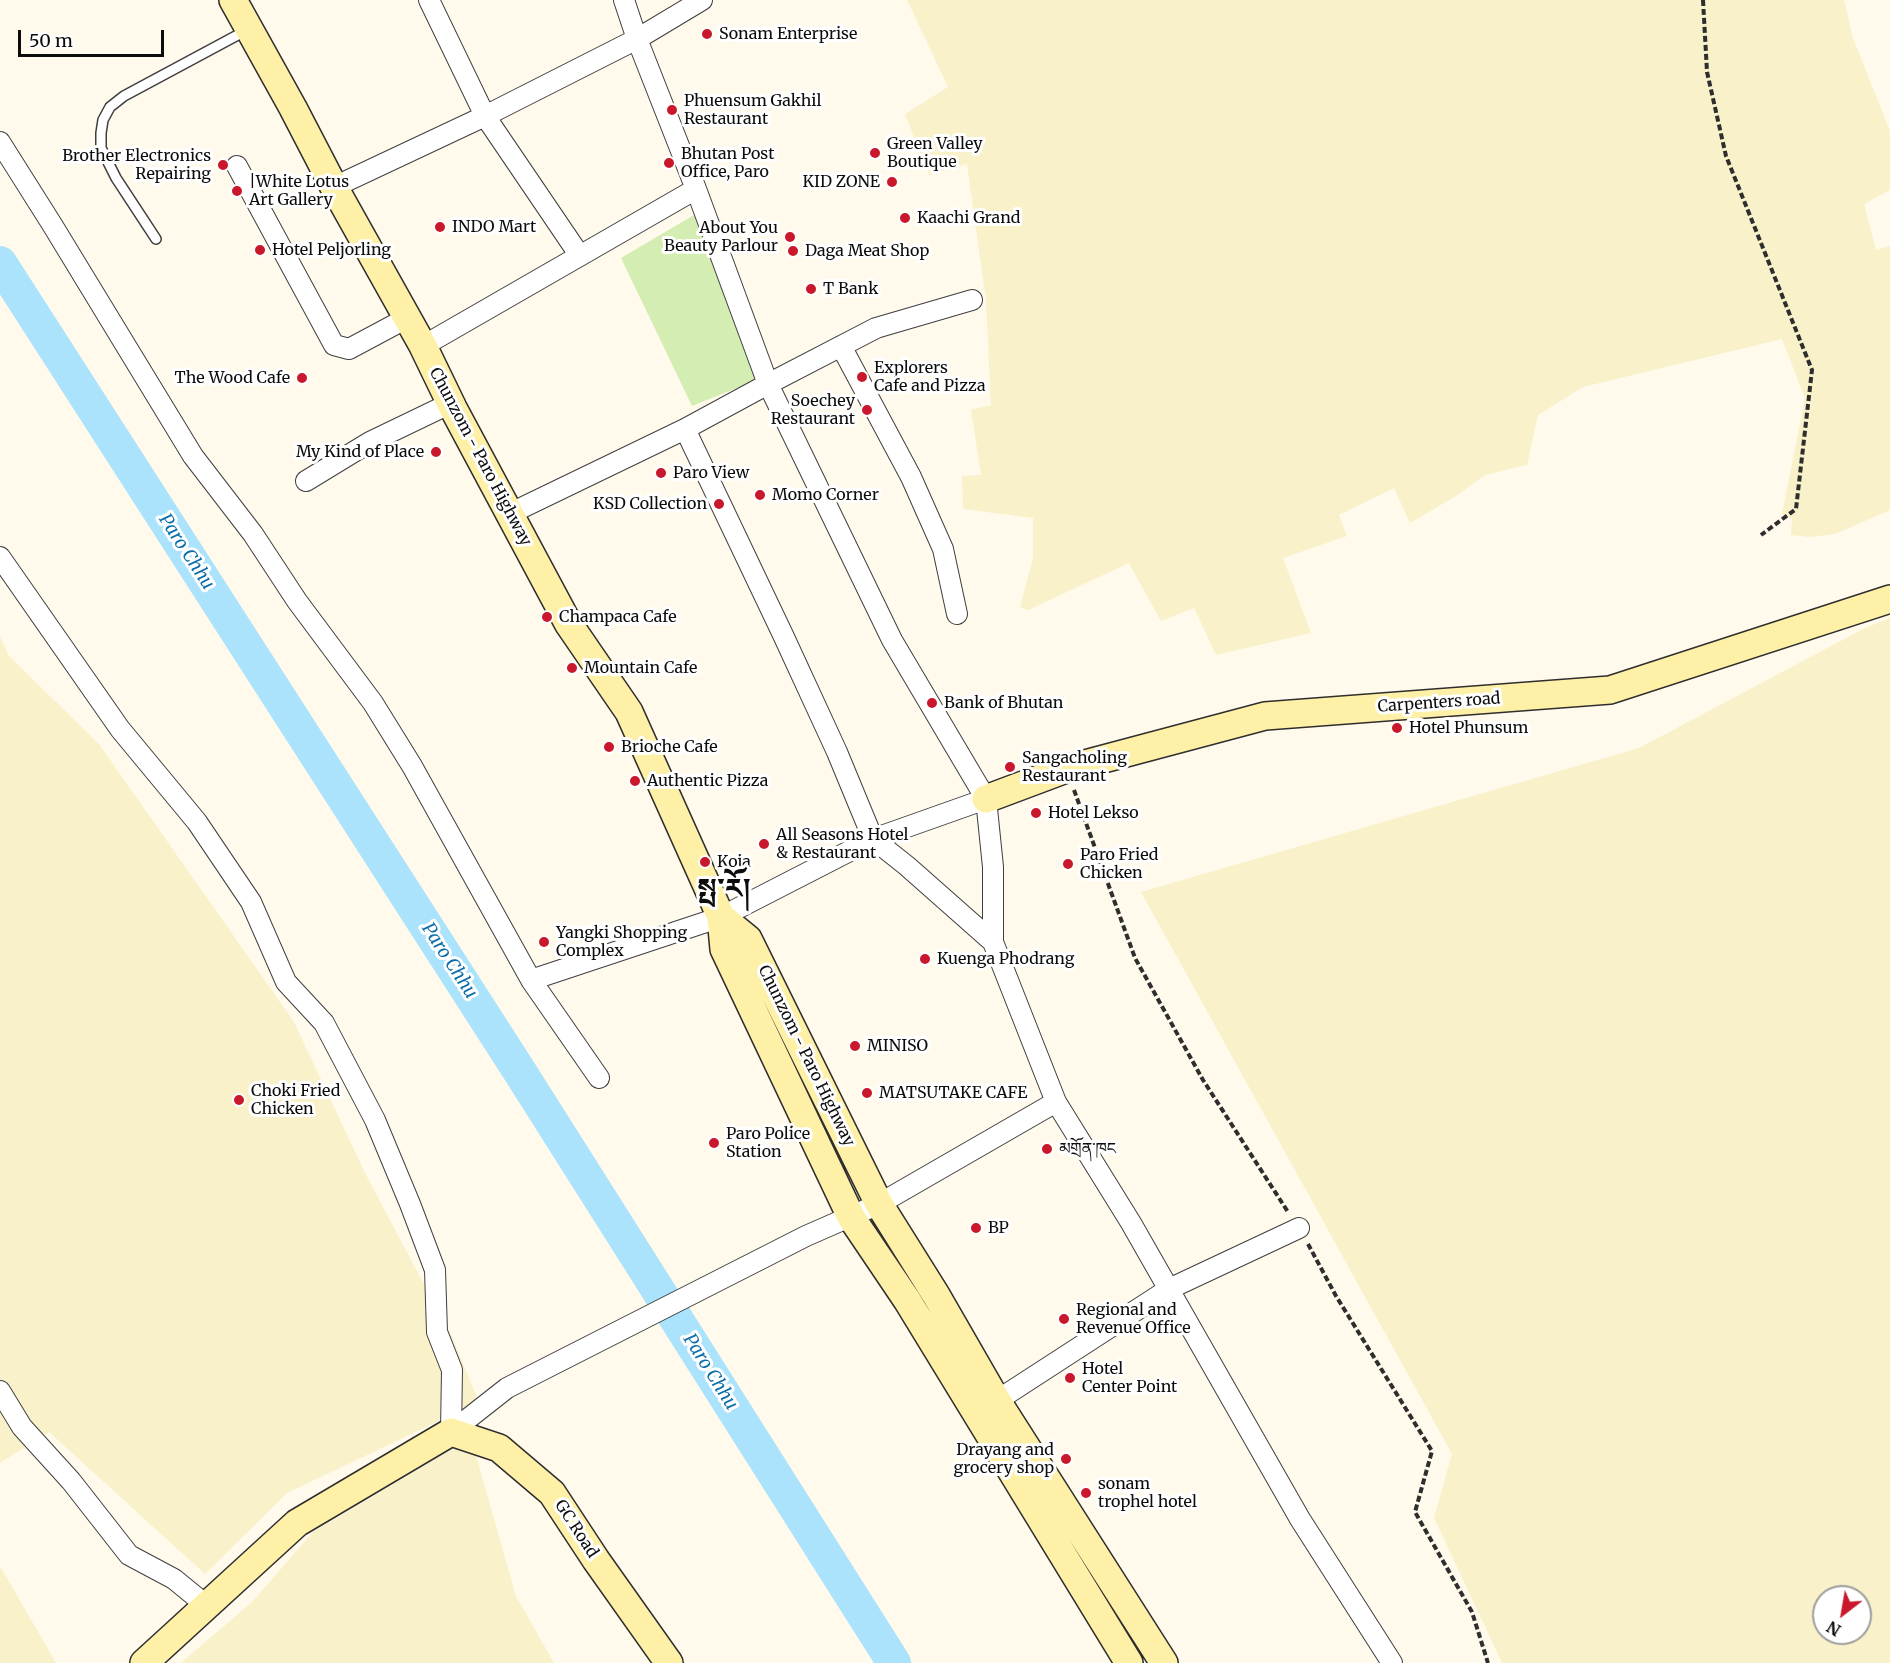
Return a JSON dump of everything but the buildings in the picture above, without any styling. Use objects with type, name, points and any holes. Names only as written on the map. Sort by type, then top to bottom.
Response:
[{"type":"street","name":"Chunzom - Paro Highway","points":[[233,0],[423,346],[568,623],[629,712],[721,917],[724,949],[851,1217],[907,1300],[986,1407]]},
{"type":"street","points":[[429,0],[485,116],[580,256]]},
{"type":"street","points":[[624,0],[768,384],[892,640],[986,799],[993,867],[993,942],[1056,1102],[1131,1223],[1300,1519],[1392,1663]]},
{"type":"street","points":[[334,186],[485,116],[637,39],[702,0]]},
{"type":"street","points":[[0,142],[193,456],[253,534],[297,601],[373,703],[412,765],[531,980],[599,1078]]},
{"type":"street","points":[[237,166],[334,345],[349,348],[407,318]]},
{"type":"street","points":[[423,346],[696,189]]},
{"type":"street","points":[[509,514],[685,429],[876,328],[972,300]]},
{"type":"street","points":[[841,346],[911,477],[943,549],[957,614]]},
{"type":"street","points":[[306,481],[370,442],[451,403]]},
{"type":"street","points":[[685,429],[789,647],[837,752],[873,839],[993,942]]},
{"type":"street","points":[[0,556],[120,729],[197,822],[251,902],[286,982],[324,1023],[375,1120],[411,1204],[435,1270],[437,1332],[452,1370],[451,1432]]},
{"type":"street","name":"Carpenters road","points":[[986,799],[1066,769],[1265,716],[1610,690],[1890,599]]},
{"type":"street","points":[[531,980],[721,917],[873,839],[986,799]]},
{"type":"street","name":"Chunzom - Paro Highway","points":[[721,917],[748,939],[879,1204],[936,1295],[986,1407]]},
{"type":"street","points":[[144,1663],[297,1523],[451,1432],[507,1388],[806,1236],[879,1204],[1056,1102]]},
{"type":"street","points":[[986,1407],[1169,1289],[1299,1228]]},
{"type":"street","points":[[0,1390],[22,1427],[71,1481],[129,1555],[174,1580],[207,1606]]},
{"type":"street","points":[[986,1407],[1128,1663]]},
{"type":"street","points":[[986,1407],[1164,1663]]},
{"type":"street","name":"GC Road","points":[[451,1432],[499,1448],[552,1493],[669,1663]]},
{"type":"lane","points":[[156,239],[116,178],[101,148],[100,133],[103,120],[110,107],[124,96],[250,29]]},
{"type":"path","points":[[1703,0],[1707,72],[1726,156],[1812,370],[1796,509],[1761,535]]},
{"type":"shaded area","points":[[907,0],[1844,0],[1853,38],[1890,131],[1890,190],[1864,204],[1876,250],[1890,246],[1890,510],[1835,534],[1810,537],[1791,535],[1792,518],[1782,514],[1805,398],[1782,339],[1583,387],[1538,415],[1527,465],[1485,475],[1456,496],[1410,523],[1394,488],[1339,515],[1347,536],[1283,558],[1311,633],[1216,655],[1194,608],[1161,621],[1129,563],[1028,610],[1020,607],[1033,558],[1033,518],[963,509],[962,476],[981,475],[971,410],[991,405],[986,301],[967,164],[929,175],[905,114],[948,87]]},
{"type":"shaded area","points":[[1890,618],[1890,1663],[1502,1663],[1434,1518],[1452,1454],[1141,892],[1639,748],[1865,628]]},
{"type":"shaded area","points":[[0,636],[9,656],[99,744],[294,1022],[365,1173],[452,1337],[479,1402],[287,1493],[205,1574],[49,1432],[0,1463]]},
{"type":"shaded area","points":[[471,1438],[516,1596],[554,1663],[181,1663],[252,1602],[313,1532]]},
{"type":"shaded area","points":[[0,1566],[56,1663],[0,1663]]},
{"type":"green space","points":[[694,215],[757,380],[692,406],[621,258]]},
{"type":"waterway","name":"Paro Chhu","points":[[0,263],[520,1072],[894,1663]]},
{"type":"place","name":"Sonam Enterprise","points":[[707,34]]},
{"type":"place","name":"Phuensum Gakhil Restaurant","points":[[672,110]]},
{"type":"place","name":"Green Valley Boutique","points":[[875,153]]},
{"type":"place","name":"Bhutan Post Office, Paro","points":[[669,163]]},
{"type":"place","name":"Brother Electronics Repairing","points":[[223,165]]},
{"type":"place","name":"KID ZONE","points":[[892,182]]},
{"type":"place","name":"|White Lotus Art Gallery","points":[[237,191]]},
{"type":"place","name":"Kaachi Grand","points":[[905,218]]},
{"type":"place","name":"INDO Mart","points":[[440,227]]},
{"type":"place","name":"About You Beauty Parlour","points":[[790,237]]},
{"type":"place","name":"Hotel Peljorling","points":[[260,250]]},
{"type":"place","name":"Daga Meat Shop","points":[[793,251]]},
{"type":"place","name":"T Bank","points":[[811,289]]},
{"type":"place","name":"Explorers Cafe and Pizza","points":[[862,377]]},
{"type":"place","name":"The Wood Cafe","points":[[302,378]]},
{"type":"place","name":"Soechey Restaurant","points":[[867,410]]},
{"type":"place","name":"My Kind of Place","points":[[436,452]]},
{"type":"place","name":"Paro View","points":[[661,473]]},
{"type":"place","name":"Momo Corner","points":[[760,495]]},
{"type":"place","name":"KSD Collection","points":[[719,504]]},
{"type":"place","name":"Champaca Cafe","points":[[547,617]]},
{"type":"place","name":"Mountain Cafe","points":[[572,668]]},
{"type":"place","name":"Bank of Bhutan","points":[[932,703]]},
{"type":"place","name":"Hotel Phunsum","points":[[1397,728]]},
{"type":"place","name":"Brioche Cafe","points":[[609,747]]},
{"type":"place","name":"Sangacholing Restaurant","points":[[1010,767]]},
{"type":"place","name":"Authentic Pizza","points":[[635,781]]},
{"type":"place","name":"Hotel Lekso","points":[[1036,813]]},
{"type":"place","name":"All Seasons Hotel & Restaurant","points":[[764,844]]},
{"type":"place","name":"Koja","points":[[705,862]]},
{"type":"place","name":"Paro Fried Chicken","points":[[1068,864]]},
{"type":"place","name":"Yangki Shopping Complex","points":[[544,942]]},
{"type":"place","name":"Kuenga Phodrang","points":[[925,959]]},
{"type":"place","name":"MINISO","points":[[855,1046]]},
{"type":"place","name":"MATSUTAKE CAFE","points":[[867,1093]]},
{"type":"place","name":"Choki Fried Chicken","points":[[239,1100]]},
{"type":"place","name":"Paro Police Station","points":[[714,1143]]},
{"type":"place","name":"མགྲོན་ཁང","points":[[1047,1149]]},
{"type":"place","name":"BP","points":[[976,1228]]},
{"type":"place","name":"Regional and Revenue Office","points":[[1064,1319]]},
{"type":"place","name":"Hotel Center Point","points":[[1070,1378]]},
{"type":"place","name":"Drayang and grocery shop","points":[[1066,1459]]},
{"type":"place","name":"sonam trophel hotel","points":[[1086,1493]]},
{"type":"district","name":"སྤ་རོ།","points":[[724,890]]}]
